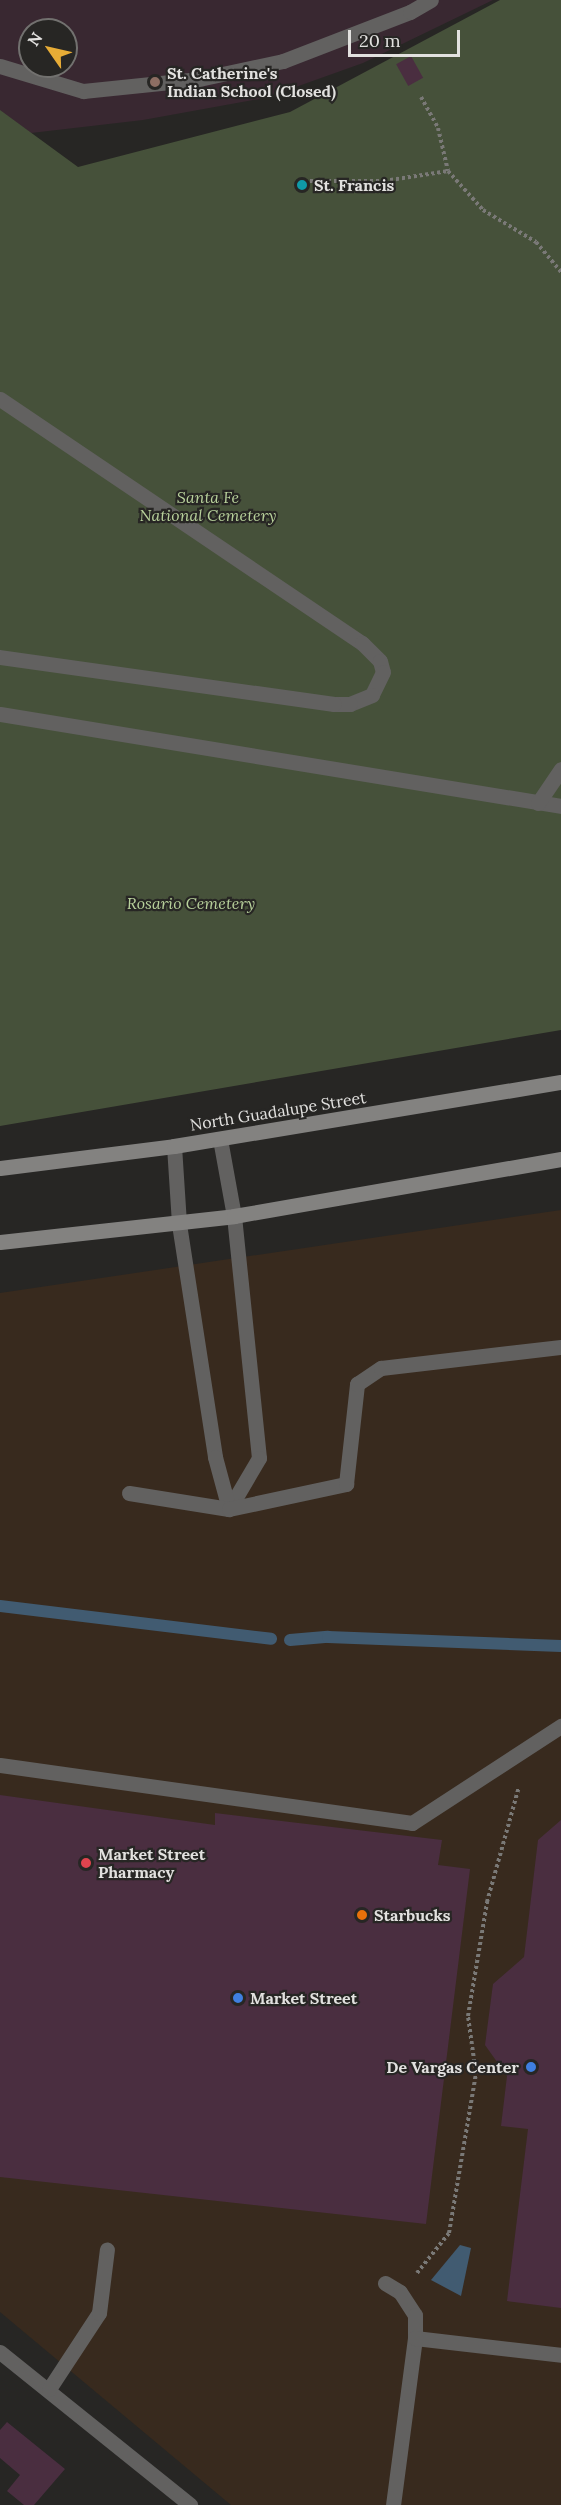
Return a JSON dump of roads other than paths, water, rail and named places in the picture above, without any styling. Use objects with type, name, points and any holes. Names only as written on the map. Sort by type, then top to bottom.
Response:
[{"type":"main road","name":"North Guadalupe Street","points":[[0,1168],[174,1146],[561,1082]]},
{"type":"main road","points":[[0,1242],[179,1224],[234,1216],[561,1159]]},
{"type":"street","points":[[0,66],[83,91],[199,79],[283,61],[410,12],[431,0]]},
{"type":"street","points":[[0,399],[362,644],[380,661],[383,672],[372,695],[350,704],[334,704],[0,657]]},
{"type":"street","points":[[0,714],[561,806]]},
{"type":"street","points":[[538,803],[561,769]]},
{"type":"street","points":[[220,1138],[234,1216],[259,1458],[230,1509]]},
{"type":"street","points":[[174,1146],[179,1224],[215,1457],[230,1509]]},
{"type":"street","points":[[129,1493],[230,1509],[346,1484],[357,1384],[381,1368],[561,1347]]},
{"type":"street","points":[[0,1765],[412,1823],[561,1726]]},
{"type":"street","points":[[49,2389],[99,2313],[107,2249]]},
{"type":"street","points":[[385,2283],[400,2292],[415,2315],[415,2338],[393,2505]]},
{"type":"street","points":[[415,2338],[561,2355]]},
{"type":"street","points":[[0,2352],[49,2389],[190,2505]]},
{"type":"water","points":[[460,2245],[471,2248],[461,2296],[431,2280]]},
{"type":"waterway","points":[[0,1606],[271,1639]]},
{"type":"waterway","points":[[290,1640],[328,1637],[561,1646]]},
{"type":"place","name":"St. Catherine's Indian School (Closed)","points":[[155,82]]},
{"type":"place","name":"St. Francis","points":[[302,185]]},
{"type":"place","name":"Market Street Pharmacy","points":[[86,1863]]},
{"type":"place","name":"Starbucks","points":[[362,1915]]},
{"type":"place","name":"Market Street","points":[[238,1998]]},
{"type":"place","name":"De Vargas Center","points":[[531,2067]]},
{"type":"park label","name":"Santa Fe National Cemetery","points":[[208,506]]},
{"type":"park label","name":"Rosario Cemetery","points":[[191,903]]}]
